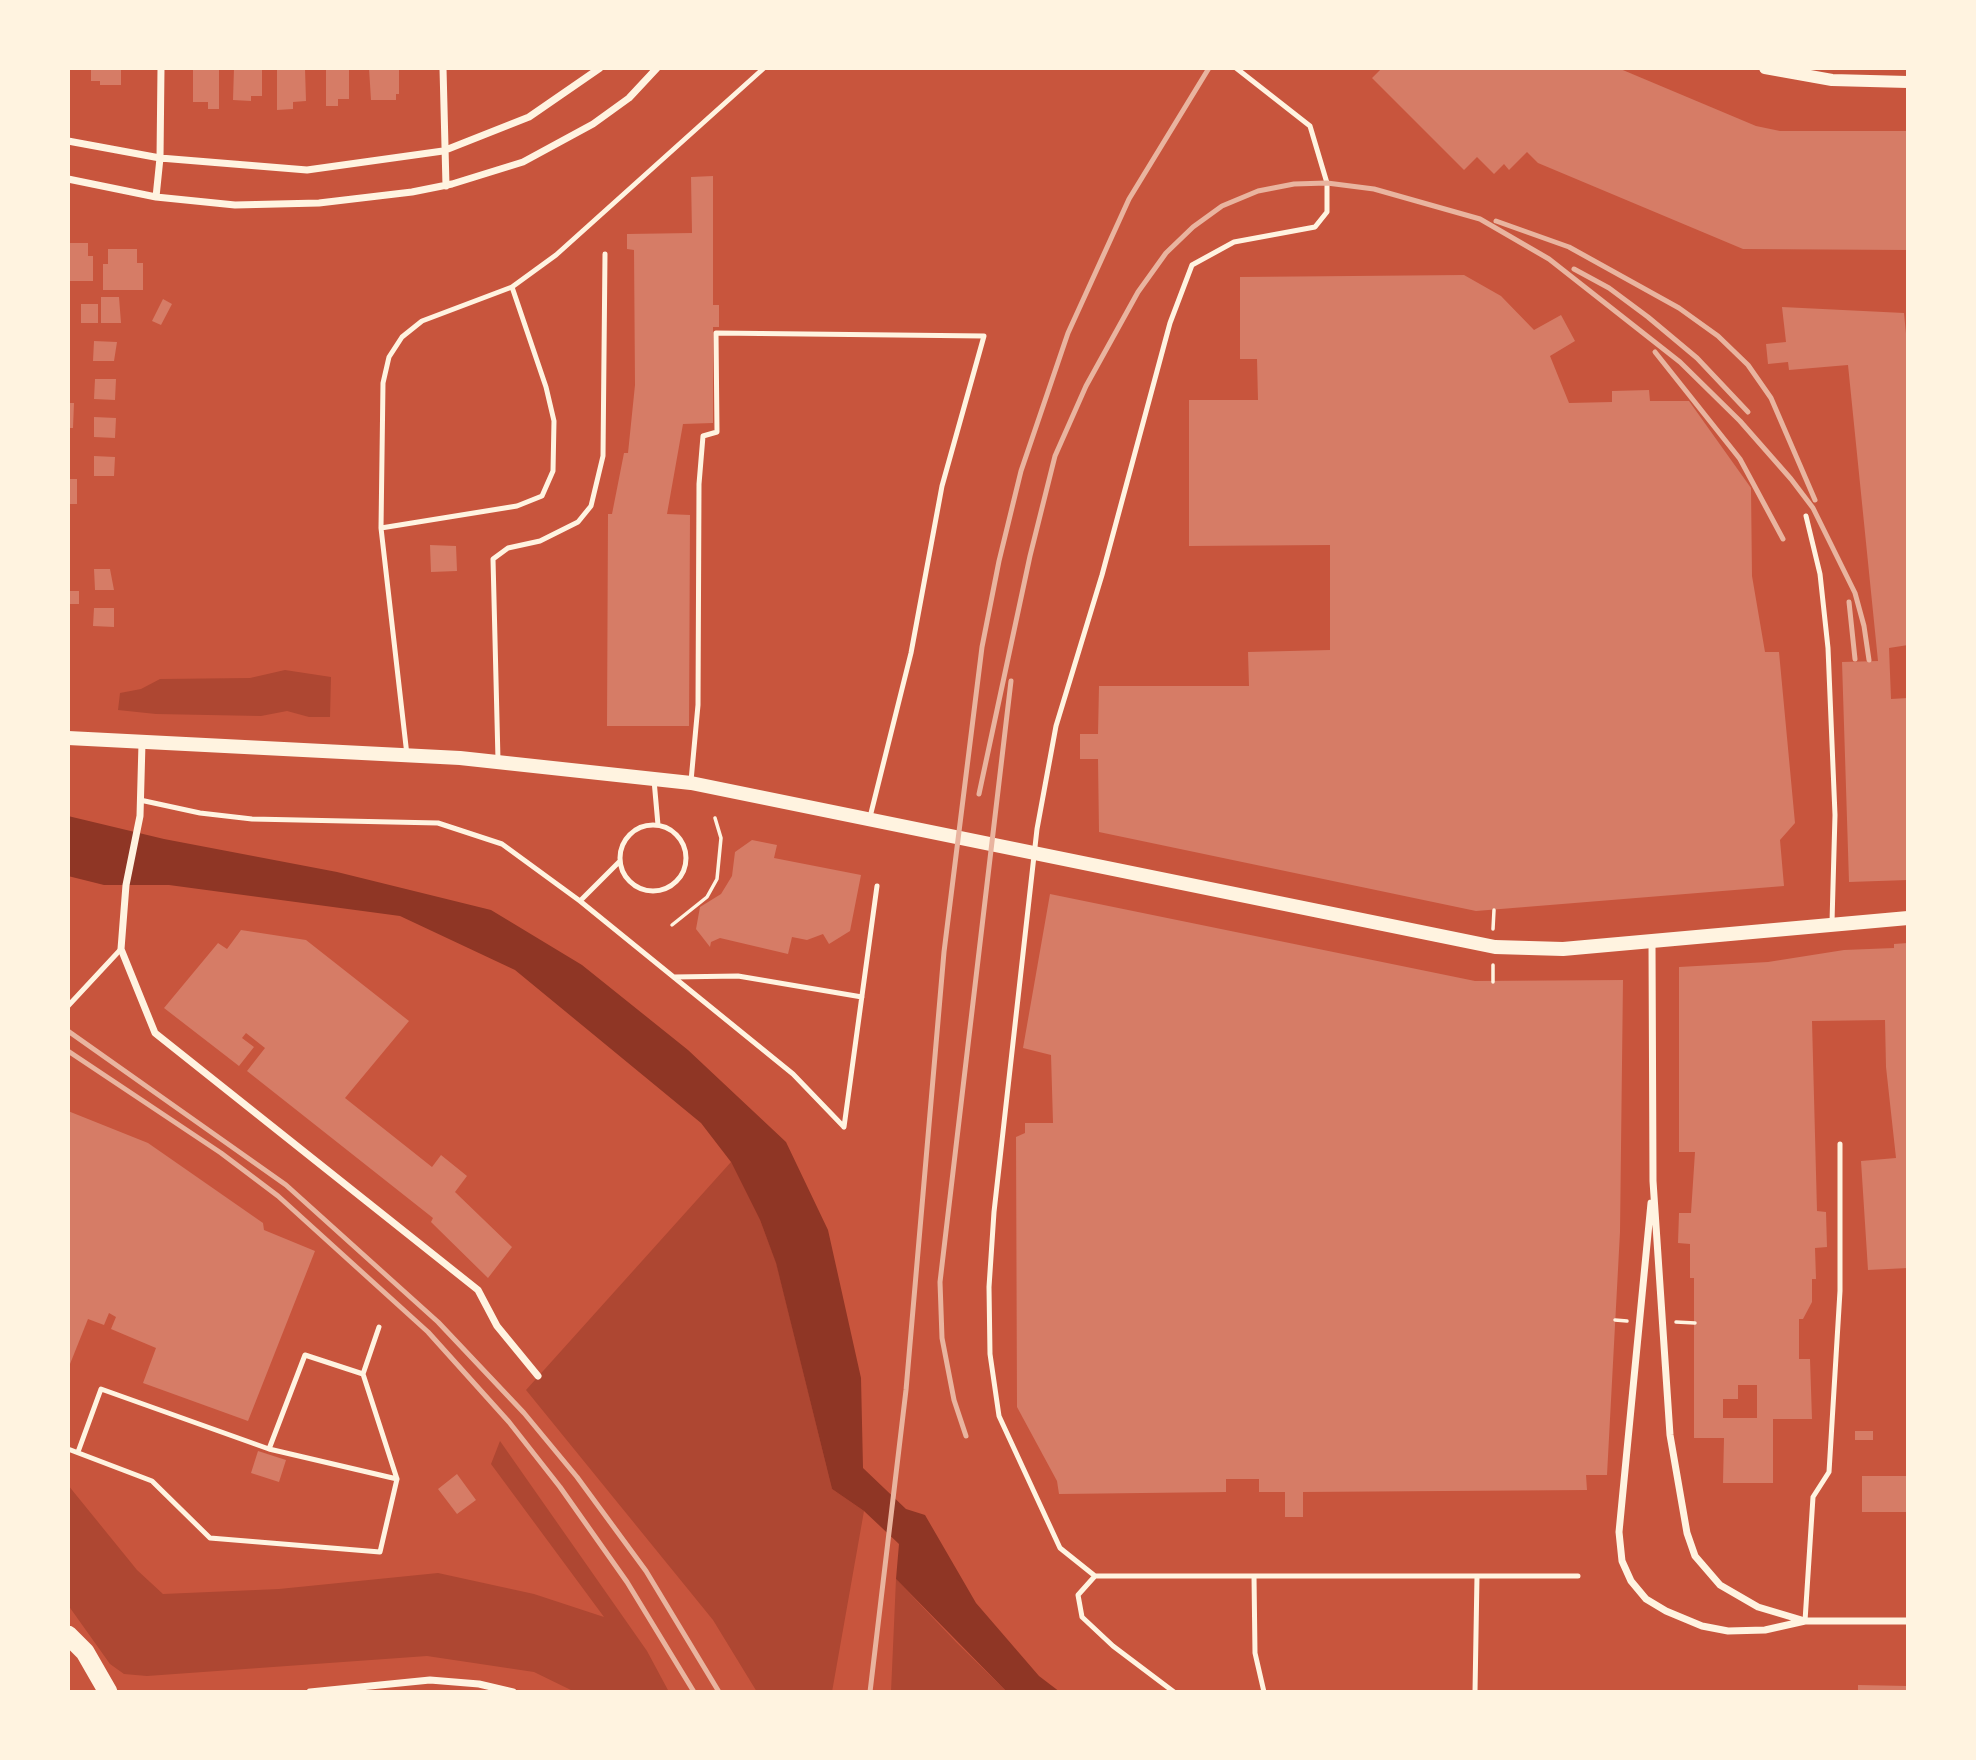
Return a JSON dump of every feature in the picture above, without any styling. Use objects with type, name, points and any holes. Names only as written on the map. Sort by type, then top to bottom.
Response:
[{"type":"highway","points":[[68,1635],[85,1652],[108,1692]]},
{"type":"main road","points":[[68,737],[407,755],[691,783],[1494,947],[1563,949],[1652,943],[1908,918]]},
{"type":"street","points":[[156,197],[160,158],[161,68]]},
{"type":"street","points":[[443,68],[446,186]]},
{"type":"street","points":[[68,141],[160,158],[307,170],[443,150],[529,117],[600,68]]},
{"type":"street","points":[[68,179],[156,197],[235,205],[319,202],[446,186],[523,162],[593,124],[629,98],[657,68]]},
{"type":"street","points":[[1765,68],[1832,80],[1908,82]]},
{"type":"street","points":[[142,743],[140,816],[126,885],[121,949],[155,1033],[478,1290],[497,1326],[538,1376]]},
{"type":"street","points":[[1652,943],[1653,1181],[1670,1435],[1687,1533],[1695,1556],[1720,1584],[1758,1607],[1805,1621]]},
{"type":"street","points":[[1653,1181],[1619,1532],[1622,1561],[1631,1581],[1646,1599],[1666,1611],[1702,1626],[1728,1631],[1765,1630],[1805,1621],[1908,1621]]},
{"type":"street","points":[[310,1692],[456,1681],[513,1692]]},
{"type":"lane","points":[[407,755],[381,528],[383,383],[389,357],[402,337],[422,321],[512,287],[556,255],[764,68]]},
{"type":"lane","points":[[1236,68],[1310,126],[1327,183],[1327,212],[1315,227],[1234,242],[1192,264],[1170,323],[1102,575],[1056,726],[1034,854],[994,1212],[989,1287],[990,1354],[999,1416],[1060,1549],[1095,1576],[1578,1576]]},
{"type":"lane","points":[[498,763],[499,710],[493,559],[508,548],[540,541],[578,522],[591,506],[603,456],[605,254]]},
{"type":"lane","points":[[381,528],[517,506],[542,496],[553,471],[554,421],[546,387],[512,287]]},
{"type":"lane","points":[[691,783],[698,705],[698,532],[703,436],[717,432],[716,333],[984,336],[942,486],[911,653],[869,820]]},
{"type":"lane","points":[[1806,516],[1820,574],[1828,648],[1835,815],[1832,925]]},
{"type":"lane","points":[[654,780],[658,825]]},
{"type":"lane","points":[[140,800],[200,813],[252,818],[438,823],[502,844],[580,901],[793,1074],[844,1127],[877,886]]},
{"type":"lane","points":[[648,825],[658,825],[677,834],[687,855],[686,867],[673,885],[662,891],[640,888],[630,882],[620,862],[621,852],[630,834],[648,825]]},
{"type":"lane","points":[[580,901],[620,862]]},
{"type":"lane","points":[[68,1006],[121,949]]},
{"type":"lane","points":[[673,977],[738,976],[862,997]]},
{"type":"lane","points":[[1805,1621],[1812,1497],[1829,1472],[1840,1290],[1840,1144]]},
{"type":"lane","points":[[68,1449],[152,1481],[210,1538],[380,1552],[397,1479],[363,1374],[379,1327]]},
{"type":"lane","points":[[269,1450],[305,1354],[363,1374]]},
{"type":"lane","points":[[78,1452],[101,1389],[269,1450],[397,1479]]},
{"type":"lane","points":[[1095,1576],[1078,1595],[1082,1617],[1113,1646],[1174,1692]]},
{"type":"lane","points":[[1254,1576],[1255,1653],[1264,1692]]},
{"type":"lane","points":[[1475,1692],[1476,1576]]},
{"type":"path","points":[[672,925],[707,897],[717,880],[721,838],[715,818]]},
{"type":"shaded area","points":[[285,670],[331,677],[330,717],[309,717],[287,711],[261,716],[156,714],[118,710],[120,693],[141,689],[160,679],[250,678]]},
{"type":"shaded area","points":[[68,816],[164,839],[337,872],[491,910],[582,965],[688,1050],[786,1142],[828,1230],[861,1378],[863,1468],[906,1509],[925,1515],[976,1603],[1039,1676],[1060,1692],[1007,1692],[896,1579],[899,1544],[864,1511],[832,1489],[776,1263],[760,1220],[731,1162],[701,1123],[515,970],[400,916],[169,885],[104,885],[68,876]]},
{"type":"shaded area","points":[[731,1162],[760,1220],[776,1262],[832,1489],[864,1511],[832,1692],[757,1692],[713,1620],[526,1390]]},
{"type":"shaded area","points":[[500,1441],[647,1651],[669,1692],[575,1692],[534,1672],[427,1656],[147,1676],[124,1674],[110,1664],[68,1605],[68,1485],[137,1570],[163,1594],[279,1589],[438,1573],[534,1594],[604,1617],[491,1464]]},
{"type":"shaded area","points":[[896,1579],[956,1642],[1007,1692],[891,1692]]},
{"type":"building","points":[[91,68],[121,68],[121,85],[100,85],[100,81],[91,81]]},
{"type":"building","points":[[193,68],[219,68],[219,109],[208,109],[208,102],[193,102]]},
{"type":"building","points":[[234,68],[262,68],[262,96],[251,96],[251,101],[233,100]]},
{"type":"building","points":[[277,68],[305,68],[306,101],[293,102],[293,109],[277,110]]},
{"type":"building","points":[[326,68],[349,68],[349,99],[338,99],[338,106],[326,106]]},
{"type":"building","points":[[369,68],[399,68],[399,94],[396,94],[396,100],[371,100]]},
{"type":"building","points":[[1382,68],[1618,68],[1756,126],[1780,131],[1908,131],[1908,250],[1743,249],[1538,163],[1527,152],[1509,170],[1504,164],[1494,174],[1477,157],[1464,170],[1372,78]]},
{"type":"building","points":[[713,176],[713,305],[719,305],[719,327],[713,327],[713,423],[683,424],[667,514],[690,515],[689,726],[607,726],[608,514],[612,514],[624,453],[628,453],[635,385],[634,250],[627,249],[627,234],[692,233],[691,177]]},
{"type":"building","points":[[68,243],[88,243],[88,256],[93,256],[93,281],[68,281]]},
{"type":"building","points":[[108,249],[137,249],[137,263],[143,263],[143,290],[103,290],[103,264],[108,264]]},
{"type":"building","points":[[1464,275],[1501,296],[1534,330],[1561,315],[1575,341],[1550,356],[1569,403],[1612,402],[1612,391],[1649,390],[1650,401],[1689,401],[1751,488],[1752,576],[1765,652],[1779,652],[1795,823],[1780,840],[1784,886],[1476,911],[1099,832],[1098,759],[1080,759],[1080,734],[1098,734],[1099,686],[1249,686],[1248,652],[1330,650],[1330,545],[1189,546],[1189,400],[1258,400],[1257,359],[1240,359],[1240,277]]},
{"type":"building","points":[[101,297],[119,297],[121,323],[101,323]]},
{"type":"building","points":[[163,299],[172,304],[161,325],[152,321]]},
{"type":"building","points":[[81,304],[98,304],[98,323],[81,323]]},
{"type":"building","points":[[1782,307],[1904,313],[1908,354],[1908,645],[1889,648],[1891,699],[1908,698],[1908,880],[1849,882],[1842,662],[1878,661],[1848,365],[1789,370],[1788,362],[1768,364],[1766,344],[1786,342]]},
{"type":"building","points":[[94,341],[117,342],[114,361],[93,361]]},
{"type":"building","points":[[95,379],[116,379],[115,400],[94,399]]},
{"type":"building","points":[[68,403],[74,403],[73,428],[68,428]]},
{"type":"building","points":[[94,417],[116,418],[115,438],[94,437]]},
{"type":"building","points":[[94,456],[115,457],[114,476],[94,476]]},
{"type":"building","points":[[68,479],[77,479],[77,504],[68,504]]},
{"type":"building","points":[[430,545],[456,546],[457,571],[431,572]]},
{"type":"building","points":[[94,569],[110,569],[114,590],[95,590]]},
{"type":"building","points":[[68,591],[79,591],[79,604],[68,604]]},
{"type":"building","points":[[94,608],[114,608],[114,627],[93,626]]},
{"type":"building","points":[[752,840],[777,845],[774,858],[861,875],[850,931],[829,944],[823,934],[807,940],[792,937],[788,954],[720,938],[711,942],[710,947],[696,929],[700,907],[721,894],[732,876],[735,852]]},
{"type":"building","points":[[1050,894],[1475,981],[1623,980],[1620,1232],[1607,1475],[1586,1475],[1587,1490],[1303,1492],[1303,1517],[1285,1517],[1285,1492],[1259,1492],[1259,1479],[1226,1479],[1226,1492],[1059,1494],[1057,1481],[1017,1407],[1016,1137],[1025,1133],[1025,1123],[1053,1123],[1051,1055],[1023,1048]]},
{"type":"building","points":[[241,930],[306,940],[409,1021],[345,1098],[432,1167],[441,1155],[467,1176],[455,1192],[512,1247],[488,1278],[431,1222],[433,1218],[247,1071],[265,1048],[246,1033],[242,1038],[254,1047],[239,1066],[164,1008],[218,943],[227,949]]},
{"type":"building","points":[[1908,943],[1908,1268],[1868,1270],[1861,1161],[1896,1158],[1886,1067],[1885,1020],[1812,1021],[1817,1211],[1826,1212],[1827,1247],[1815,1248],[1816,1279],[1812,1279],[1812,1302],[1803,1319],[1799,1319],[1799,1359],[1810,1359],[1812,1419],[1773,1419],[1773,1483],[1723,1483],[1724,1438],[1694,1438],[1694,1278],[1690,1278],[1690,1244],[1678,1243],[1679,1213],[1691,1213],[1695,1152],[1679,1152],[1679,967],[1768,962],[1844,950],[1894,948],[1894,944]],"holes":[[[1738,1385],[1757,1385],[1757,1418],[1723,1418],[1723,1399],[1738,1399]]]},
{"type":"building","points":[[68,1111],[148,1143],[263,1223],[264,1230],[315,1251],[248,1421],[143,1383],[156,1348],[111,1329],[116,1317],[109,1313],[104,1325],[88,1319],[68,1369]]},
{"type":"building","points":[[1855,1431],[1873,1431],[1873,1440],[1855,1440]]},
{"type":"building","points":[[258,1451],[286,1460],[279,1482],[251,1473]]},
{"type":"building","points":[[457,1474],[476,1500],[457,1514],[438,1489]]},
{"type":"building","points":[[1862,1476],[1908,1476],[1908,1512],[1862,1512]]},
{"type":"building","points":[[1858,1685],[1908,1686],[1908,1692],[1858,1692]]},
{"type":"railway","points":[[870,1692],[906,1390],[944,952],[982,647],[999,561],[1021,471],[1068,333],[1129,199],[1209,68]]},
{"type":"railway","points":[[979,794],[1030,556],[1055,456],[1086,386],[1138,292],[1166,253],[1193,227],[1222,206],[1258,191],[1294,184],[1327,183],[1374,189],[1480,219],[1549,259],[1680,362],[1740,421],[1813,508],[1855,593],[1869,660]]},
{"type":"railway","points":[[1496,221],[1569,247],[1679,308],[1718,336],[1748,365],[1771,398],[1815,500]]},
{"type":"railway","points":[[1574,269],[1609,288],[1648,317],[1697,358],[1748,412]]},
{"type":"railway","points":[[1655,352],[1740,459],[1783,539]]},
{"type":"railway","points":[[1849,602],[1855,659]]},
{"type":"railway","points":[[966,1436],[954,1400],[942,1338],[940,1282],[1011,681]]},
{"type":"railway","points":[[68,1031],[286,1185],[438,1322],[524,1413],[577,1477],[646,1571],[719,1692]]},
{"type":"railway","points":[[68,1051],[221,1153],[278,1196],[428,1332],[509,1422],[560,1487],[627,1582],[694,1692]]}]
